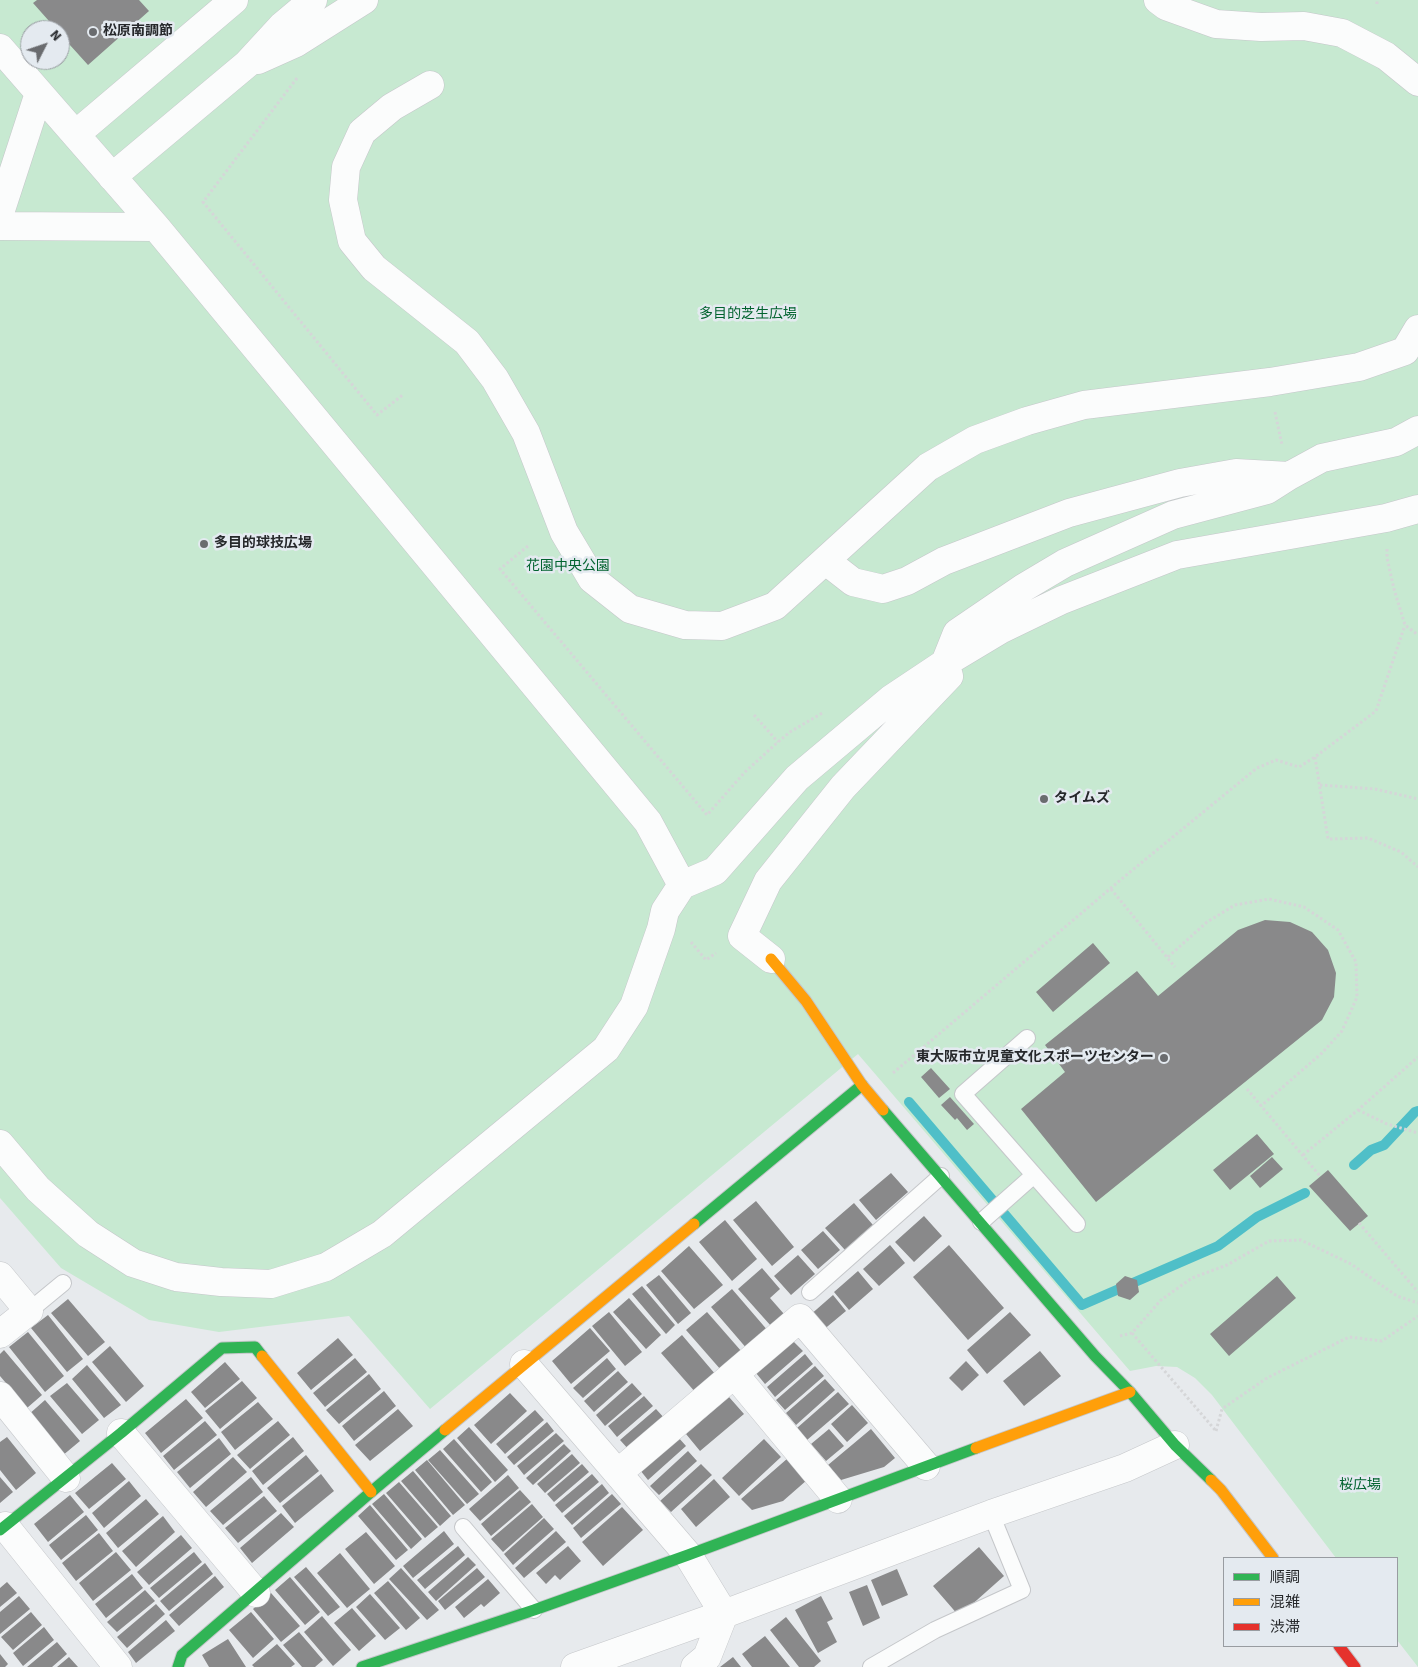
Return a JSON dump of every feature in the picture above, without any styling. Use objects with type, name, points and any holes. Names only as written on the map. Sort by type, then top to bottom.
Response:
[{"type":"street","points":[[76,134],[234,0]]},
{"type":"street","points":[[112,177],[247,64],[282,26],[313,0]]},
{"type":"street","points":[[247,64],[296,43],[364,0]]},
{"type":"street","points":[[1158,0],[1166,6],[1216,24],[1261,27],[1304,26],[1342,34],[1386,56],[1418,82]]},
{"type":"street","points":[[0,48],[156,227],[648,822],[682,886]]},
{"type":"street","points":[[430,85],[392,107],[362,132],[346,166],[343,200],[352,241],[374,268],[467,342],[495,379],[526,433],[564,532],[592,579],[630,609],[685,624],[722,626],[775,606],[928,467],[975,440],[1019,424],[1084,405],[1270,382],[1359,367],[1414,343]]},
{"type":"street","points":[[0,213],[39,94]]},
{"type":"street","points":[[0,226],[156,227]]},
{"type":"street","points":[[1272,1557],[1221,1490],[1175,1445],[1130,1392],[1096,1356],[985,1218],[941,1176],[862,1085],[806,1001],[771,959],[742,936],[768,881],[843,787],[949,676],[945,663],[957,633],[1023,588],[1065,563],[1173,515],[1267,490],[1322,458],[1396,442],[1418,430]]},
{"type":"street","points":[[826,561],[853,582],[883,589],[907,581],[944,561],[1069,513],[1180,484],[1236,473],[1289,476]]},
{"type":"street","points":[[0,1144],[38,1190],[88,1234],[134,1263],[176,1277],[220,1282],[270,1284],[326,1267],[382,1234],[606,1049],[634,1006],[665,911],[682,886],[714,871],[797,778],[891,699],[945,663],[1000,630],[1062,600],[1177,555],[1386,518],[1418,509]]},
{"type":"street","points":[[178,1667],[182,1655],[371,1492],[862,1085]]},
{"type":"street","points":[[0,1276],[29,1311],[0,1334]]},
{"type":"street","points":[[618,1473],[800,1318],[926,1466]]},
{"type":"street","points":[[118,1667],[2,1528],[121,1433],[222,1348],[255,1347],[371,1492]]},
{"type":"street","points":[[524,1364],[688,1555],[724,1614]]},
{"type":"street","points":[[735,1375],[838,1499]]},
{"type":"street","points":[[362,1667],[534,1610],[688,1555],[1130,1392]]},
{"type":"street","points":[[0,1396],[66,1478]]},
{"type":"street","points":[[121,1433],[256,1593]]},
{"type":"street","points":[[575,1667],[724,1614],[991,1514],[1125,1468],[1175,1445]]},
{"type":"street","points":[[695,1667],[707,1657],[724,1614]]},
{"type":"street","points":[[1340,1647],[1355,1667]]},
{"type":"lane","points":[[1027,1038],[963,1094],[1077,1224]]},
{"type":"lane","points":[[985,1218],[1034,1175]]},
{"type":"lane","points":[[810,1292],[941,1176]]},
{"type":"lane","points":[[29,1311],[63,1283]]},
{"type":"lane","points":[[872,1667],[935,1630],[1022,1590],[991,1514]]},
{"type":"lane","points":[[463,1527],[534,1610]]},
{"type":"path","points":[[302,71],[204,202],[377,415],[404,394]]},
{"type":"path","points":[[1386,518],[1387,558],[1394,589],[1405,625],[1418,635]]},
{"type":"path","points":[[528,546],[500,569],[706,815],[744,772],[778,742],[790,732],[827,710]]},
{"type":"path","points":[[862,1085],[889,1076],[1257,768],[1276,760],[1299,766],[1376,711],[1405,625]]},
{"type":"path","points":[[754,715],[778,742]]},
{"type":"path","points":[[1315,756],[1328,839],[1368,838],[1401,852],[1418,868]]},
{"type":"path","points":[[1320,785],[1375,789],[1418,798]]},
{"type":"path","points":[[1111,889],[1175,967]]},
{"type":"path","points":[[1168,957],[1207,922],[1235,905],[1269,899],[1304,907],[1338,930],[1356,962],[1357,996],[1342,1031],[1322,1053],[1261,1106]]},
{"type":"path","points":[[665,911],[706,960],[742,936]]},
{"type":"path","points":[[1303,1155],[1418,1057]]},
{"type":"path","points":[[1247,1089],[1320,1176]]},
{"type":"path","points":[[1358,1110],[1387,1124],[1418,1133]]},
{"type":"path","points":[[1359,1223],[1418,1292]]},
{"type":"path","points":[[1112,1338],[1132,1333],[1161,1300],[1192,1278],[1227,1265],[1269,1241],[1301,1240],[1351,1264],[1398,1296],[1418,1303]]},
{"type":"path","points":[[1132,1333],[1216,1431],[1222,1409],[1267,1378],[1348,1337],[1382,1341],[1418,1316]]},
{"type":"green space","name":"花園中央公園","points":[[0,0],[1418,0],[1418,1667],[1398,1641],[1398,1557],[1335,1557],[1212,1395],[1195,1378],[1177,1367],[1156,1366],[1130,1371],[858,1054],[430,1409],[349,1316],[219,1332],[149,1320],[61,1268],[0,1198]]},
{"type":"building","name":"松原南調節","points":[[37,0],[139,0],[149,11],[88,65],[70,45],[70,20],[48,20],[33,3]]},
{"type":"building","name":"東大阪市立児童文化スポーツセンター","points":[[1265,920],[1290,922],[1312,932],[1328,950],[1336,973],[1334,997],[1322,1020],[1096,1202],[1021,1109],[1065,1072],[1045,1045],[1137,971],[1158,996],[1238,930]]},
{"type":"building","points":[[1093,943],[1110,963],[1053,1012],[1036,992]]},
{"type":"building","points":[[931,1068],[950,1089],[939,1098],[921,1077]]},
{"type":"building","points":[[950,1097],[974,1124],[967,1130],[957,1118],[955,1120],[941,1105]]},
{"type":"building","points":[[1257,1134],[1274,1154],[1230,1190],[1213,1170]]},
{"type":"building","points":[[1272,1157],[1283,1169],[1260,1188],[1250,1176]]},
{"type":"building","points":[[1328,1170],[1368,1216],[1350,1231],[1309,1186]]},
{"type":"building","points":[[891,1173],[908,1192],[876,1220],[859,1200]]},
{"type":"building","points":[[756,1201],[794,1247],[772,1266],[733,1220]]},
{"type":"building","points":[[854,1203],[873,1225],[845,1250],[825,1228]]},
{"type":"building","points":[[924,1216],[942,1236],[914,1262],[895,1242]]},
{"type":"building","points":[[725,1220],[757,1259],[732,1281],[699,1242]]},
{"type":"building","points":[[823,1231],[840,1250],[818,1269],[801,1250]]},
{"type":"building","points":[[890,1245],[905,1263],[879,1286],[863,1269]]},
{"type":"building","points":[[949,1245],[1004,1308],[968,1340],[913,1277]]},
{"type":"building","points":[[689,1246],[723,1285],[694,1309],[661,1271]]},
{"type":"building","points":[[798,1255],[815,1274],[791,1295],[774,1276]]},
{"type":"building","points":[[762,1268],[780,1289],[770,1298],[784,1314],[771,1326],[738,1289]]},
{"type":"building","points":[[858,1271],[873,1289],[849,1310],[834,1292]]},
{"type":"building","points":[[659,1275],[691,1313],[678,1324],[646,1285]]},
{"type":"building","points":[[1125,1276],[1137,1280],[1139,1292],[1130,1300],[1118,1296],[1116,1284]]},
{"type":"building","points":[[1277,1276],[1296,1298],[1229,1356],[1210,1334]]},
{"type":"building","points":[[642,1286],[675,1325],[666,1334],[632,1294]]},
{"type":"building","points":[[732,1289],[769,1332],[748,1350],[711,1307]]},
{"type":"building","points":[[833,1295],[846,1311],[822,1331],[809,1316]]},
{"type":"building","points":[[629,1298],[661,1335],[646,1349],[613,1312]]},
{"type":"building","points":[[68,1299],[105,1342],[88,1356],[51,1313]]},
{"type":"building","points":[[609,1312],[642,1352],[625,1366],[592,1326]]},
{"type":"building","points":[[707,1312],[742,1352],[721,1370],[686,1330]]},
{"type":"building","points":[[1010,1312],[1031,1335],[987,1374],[967,1350]]},
{"type":"building","points":[[48,1315],[83,1359],[67,1372],[31,1328]]},
{"type":"building","points":[[590,1328],[610,1351],[571,1384],[552,1361]]},
{"type":"building","points":[[28,1332],[64,1376],[45,1392],[9,1347]]},
{"type":"building","points":[[682,1335],[716,1375],[696,1393],[661,1353]]},
{"type":"building","points":[[338,1338],[353,1355],[311,1390],[297,1373]]},
{"type":"building","points":[[793,1341],[803,1351],[765,1384],[756,1373]]},
{"type":"building","points":[[110,1346],[144,1386],[126,1402],[92,1362]]},
{"type":"building","points":[[4,1350],[42,1395],[27,1408],[0,1376],[0,1354]]},
{"type":"building","points":[[1040,1351],[1061,1376],[1024,1406],[1003,1381]]},
{"type":"building","points":[[805,1354],[813,1364],[775,1397],[767,1387]]},
{"type":"building","points":[[355,1358],[367,1372],[325,1407],[313,1393]]},
{"type":"building","points":[[607,1358],[616,1369],[583,1398],[573,1388]]},
{"type":"building","points":[[966,1361],[979,1375],[962,1391],[949,1378]]},
{"type":"building","points":[[225,1362],[240,1379],[205,1408],[191,1392]]},
{"type":"building","points":[[87,1365],[121,1405],[104,1418],[72,1379]]},
{"type":"building","points":[[815,1366],[824,1376],[785,1410],[776,1400]]},
{"type":"building","points":[[618,1371],[628,1382],[594,1412],[584,1401]]},
{"type":"building","points":[[369,1374],[381,1389],[339,1424],[326,1410]]},
{"type":"building","points":[[825,1379],[835,1390],[796,1425],[786,1413]]},
{"type":"building","points":[[242,1381],[257,1398],[220,1429],[205,1411]]},
{"type":"building","points":[[67,1383],[99,1420],[82,1434],[50,1396]]},
{"type":"building","points":[[632,1383],[642,1394],[605,1426],[596,1415]]},
{"type":"building","points":[[384,1391],[396,1406],[354,1441],[342,1426]]},
{"type":"building","points":[[838,1392],[849,1404],[807,1440],[797,1428]]},
{"type":"building","points":[[510,1393],[527,1411],[491,1444],[474,1425]]},
{"type":"building","points":[[644,1396],[653,1406],[617,1437],[608,1426]]},
{"type":"building","points":[[729,1397],[744,1414],[700,1451],[686,1434]]},
{"type":"building","points":[[186,1399],[203,1418],[161,1453],[145,1433]]},
{"type":"building","points":[[45,1400],[80,1441],[62,1456],[28,1415]]},
{"type":"building","points":[[258,1402],[273,1419],[235,1450],[221,1432]]},
{"type":"building","points":[[852,1405],[868,1423],[847,1442],[831,1424]]},
{"type":"building","points":[[398,1409],[413,1426],[370,1461],[355,1445]]},
{"type":"building","points":[[656,1409],[666,1420],[630,1451],[620,1440]]},
{"type":"building","points":[[535,1410],[544,1420],[505,1454],[496,1444]]},
{"type":"building","points":[[205,1421],[217,1435],[174,1470],[163,1456]]},
{"type":"building","points":[[278,1421],[290,1435],[250,1469],[237,1455]]},
{"type":"building","points":[[547,1422],[554,1431],[514,1465],[507,1457]]},
{"type":"building","points":[[469,1427],[508,1470],[495,1482],[457,1438]]},
{"type":"building","points":[[829,1429],[844,1446],[826,1461],[811,1444]]},
{"type":"building","points":[[871,1429],[895,1458],[884,1467],[841,1480],[828,1465]]},
{"type":"building","points":[[556,1433],[564,1441],[524,1475],[517,1466]]},
{"type":"building","points":[[7,1437],[36,1473],[16,1490],[0,1470],[0,1442]]},
{"type":"building","points":[[293,1437],[304,1451],[263,1485],[252,1471]]},
{"type":"building","points":[[678,1437],[686,1446],[648,1480],[640,1470]]},
{"type":"building","points":[[219,1438],[231,1454],[190,1488],[177,1472]]},
{"type":"building","points":[[454,1439],[492,1482],[481,1492],[443,1449]]},
{"type":"building","points":[[764,1439],[781,1457],[739,1496],[722,1478]]},
{"type":"building","points":[[564,1444],[571,1451],[533,1485],[526,1478]]},
{"type":"building","points":[[440,1450],[479,1494],[467,1504],[428,1460]]},
{"type":"building","points":[[688,1451],[697,1461],[659,1495],[650,1486]]},
{"type":"building","points":[[572,1454],[580,1463],[545,1493],[537,1484]]},
{"type":"building","points":[[306,1455],[319,1471],[280,1503],[267,1488]]},
{"type":"building","points":[[233,1457],[247,1472],[206,1507],[193,1492]]},
{"type":"building","points":[[788,1458],[807,1480],[783,1501],[752,1510],[741,1499]]},
{"type":"building","points":[[427,1460],[465,1505],[453,1515],[415,1470]]},
{"type":"building","points":[[112,1463],[126,1479],[89,1509],[75,1493]]},
{"type":"building","points":[[582,1464],[589,1472],[554,1502],[547,1494]]},
{"type":"building","points":[[701,1464],[712,1475],[671,1512],[660,1501]]},
{"type":"building","points":[[413,1471],[451,1516],[440,1526],[401,1481]]},
{"type":"building","points":[[321,1474],[334,1491],[295,1523],[282,1506]]},
{"type":"building","points":[[592,1474],[599,1482],[562,1513],[555,1505]]},
{"type":"building","points":[[508,1475],[519,1488],[480,1521],[469,1509]]},
{"type":"building","points":[[0,1477],[13,1492],[0,1503]]},
{"type":"building","points":[[251,1477],[263,1492],[223,1525],[210,1511]]},
{"type":"building","points":[[714,1479],[730,1497],[696,1527],[681,1509]]},
{"type":"building","points":[[129,1481],[141,1496],[104,1528],[92,1513]]},
{"type":"building","points":[[399,1482],[438,1527],[425,1538],[386,1493]]},
{"type":"building","points":[[602,1484],[609,1493],[572,1525],[564,1516]]},
{"type":"building","points":[[520,1490],[531,1502],[491,1536],[481,1524]]},
{"type":"building","points":[[384,1494],[422,1539],[411,1549],[372,1504]]},
{"type":"building","points":[[612,1494],[621,1504],[581,1538],[573,1528]]},
{"type":"building","points":[[70,1495],[84,1512],[48,1542],[34,1524]]},
{"type":"building","points":[[264,1496],[277,1511],[238,1543],[225,1528]]},
{"type":"building","points":[[146,1499],[159,1514],[118,1548],[106,1533]]},
{"type":"building","points":[[532,1504],[543,1517],[503,1552],[491,1539]]},
{"type":"building","points":[[370,1505],[408,1550],[396,1560],[358,1516]]},
{"type":"building","points":[[622,1507],[643,1530],[603,1566],[582,1542]]},
{"type":"building","points":[[281,1513],[294,1527],[252,1563],[240,1548]]},
{"type":"building","points":[[86,1515],[98,1530],[61,1560],[49,1545]]},
{"type":"building","points":[[163,1516],[175,1532],[136,1567],[122,1551]]},
{"type":"building","points":[[544,1518],[554,1529],[513,1565],[504,1554]]},
{"type":"building","points":[[444,1531],[454,1544],[413,1578],[403,1566]]},
{"type":"building","points":[[556,1531],[566,1542],[524,1578],[515,1568]]},
{"type":"building","points":[[366,1532],[395,1566],[374,1584],[345,1549]]},
{"type":"building","points":[[99,1533],[113,1551],[76,1581],[62,1563]]},
{"type":"building","points":[[181,1535],[192,1548],[149,1585],[137,1572]]},
{"type":"building","points":[[458,1546],[465,1555],[425,1589],[417,1580]]},
{"type":"building","points":[[568,1546],[581,1561],[560,1580],[555,1575],[546,1584],[536,1573]]},
{"type":"building","points":[[979,1547],[1004,1576],[959,1616],[933,1586]]},
{"type":"building","points":[[116,1552],[131,1570],[93,1601],[79,1583]]},
{"type":"building","points":[[194,1552],[202,1562],[159,1598],[150,1588]]},
{"type":"building","points":[[340,1553],[370,1589],[347,1608],[317,1573]]},
{"type":"building","points":[[468,1557],[476,1565],[436,1601],[428,1592]]},
{"type":"building","points":[[205,1563],[213,1574],[169,1611],[160,1601]]},
{"type":"building","points":[[306,1567],[340,1607],[328,1616],[294,1577]]},
{"type":"building","points":[[401,1568],[439,1610],[427,1620],[389,1579]]},
{"type":"building","points":[[477,1568],[485,1577],[445,1610],[438,1601]]},
{"type":"building","points":[[897,1569],[908,1595],[882,1606],[871,1580]]},
{"type":"building","points":[[132,1574],[143,1588],[106,1618],[95,1604]]},
{"type":"building","points":[[215,1576],[224,1587],[179,1626],[169,1615]]},
{"type":"building","points":[[290,1577],[320,1612],[305,1625],[275,1590]]},
{"type":"building","points":[[488,1579],[500,1593],[484,1607],[481,1604],[464,1618],[455,1607]]},
{"type":"building","points":[[388,1581],[420,1618],[406,1630],[374,1593]]},
{"type":"building","points":[[7,1582],[17,1593],[0,1607],[0,1588]]},
{"type":"building","points":[[867,1585],[880,1618],[863,1626],[849,1592]]},
{"type":"building","points":[[145,1590],[155,1601],[117,1632],[107,1622]]},
{"type":"building","points":[[271,1593],[300,1626],[281,1642],[253,1609]]},
{"type":"building","points":[[370,1594],[400,1628],[385,1640],[356,1607]]},
{"type":"building","points":[[19,1596],[30,1609],[0,1634],[0,1612]]},
{"type":"building","points":[[821,1596],[833,1619],[827,1622],[837,1642],[818,1653],[795,1610]]},
{"type":"building","points":[[156,1604],[165,1614],[127,1648],[117,1637]]},
{"type":"building","points":[[352,1608],[376,1636],[359,1651],[334,1623]]},
{"type":"building","points":[[31,1612],[42,1625],[13,1650],[1,1637]]},
{"type":"building","points":[[251,1612],[274,1639],[253,1658],[229,1630]]},
{"type":"building","points":[[322,1616],[351,1650],[333,1666],[304,1632]]},
{"type":"building","points":[[786,1617],[821,1661],[814,1667],[799,1667],[770,1630]]},
{"type":"building","points":[[166,1620],[175,1631],[136,1663],[128,1652]]},
{"type":"building","points":[[44,1627],[54,1640],[23,1666],[13,1653]]},
{"type":"building","points":[[299,1632],[323,1660],[315,1667],[302,1667],[283,1645]]},
{"type":"building","points":[[765,1636],[790,1667],[752,1667],[742,1654]]},
{"type":"building","points":[[228,1639],[246,1667],[209,1667],[202,1655]]},
{"type":"building","points":[[57,1642],[67,1654],[52,1667],[27,1667]]},
{"type":"building","points":[[277,1644],[295,1664],[291,1667],[254,1667],[252,1665]]},
{"type":"building","points":[[0,1654],[8,1664],[5,1667],[0,1667]]},
{"type":"building","points":[[69,1657],[78,1667],[57,1667]]},
{"type":"building","points":[[733,1657],[741,1667],[720,1667]]},
{"type":"waterway","points":[[909,1102],[1082,1305],[1218,1246],[1257,1217],[1305,1193]]},
{"type":"waterway","points":[[1354,1165],[1371,1150],[1384,1145],[1418,1111]]},
{"type":"traffic: fast","points":[[694,1224],[862,1085]]},
{"type":"traffic: fast","points":[[883,1110],[1095,1356],[1130,1392],[1175,1445],[1211,1480]]},
{"type":"traffic: fast","points":[[0,1530],[121,1433],[222,1348],[255,1347],[262,1356]]},
{"type":"traffic: fast","points":[[178,1667],[182,1655],[445,1430]]},
{"type":"traffic: fast","points":[[362,1667],[534,1610],[976,1448]]},
{"type":"traffic: slow","points":[[771,959],[806,1001],[862,1085],[883,1110]]},
{"type":"traffic: slow","points":[[445,1430],[694,1224]]},
{"type":"traffic: slow","points":[[262,1356],[371,1492]]},
{"type":"traffic: slow","points":[[976,1448],[1130,1392]]},
{"type":"traffic: slow","points":[[1211,1480],[1221,1490],[1272,1557]]},
{"type":"traffic: jam","points":[[1340,1647],[1355,1667]]},
{"type":"place","name":"松原南調節","points":[[93,32]]},
{"type":"place","name":"多目的球技広場","points":[[204,544]]},
{"type":"place","name":"タイムズ","points":[[1044,799]]},
{"type":"place","name":"東大阪市立児童文化スポーツセンター","points":[[1164,1058]]},
{"type":"park label","name":"多目的芝生広場","points":[[748,315]]},
{"type":"park label","name":"桜広場","points":[[1360,1486]]}]
